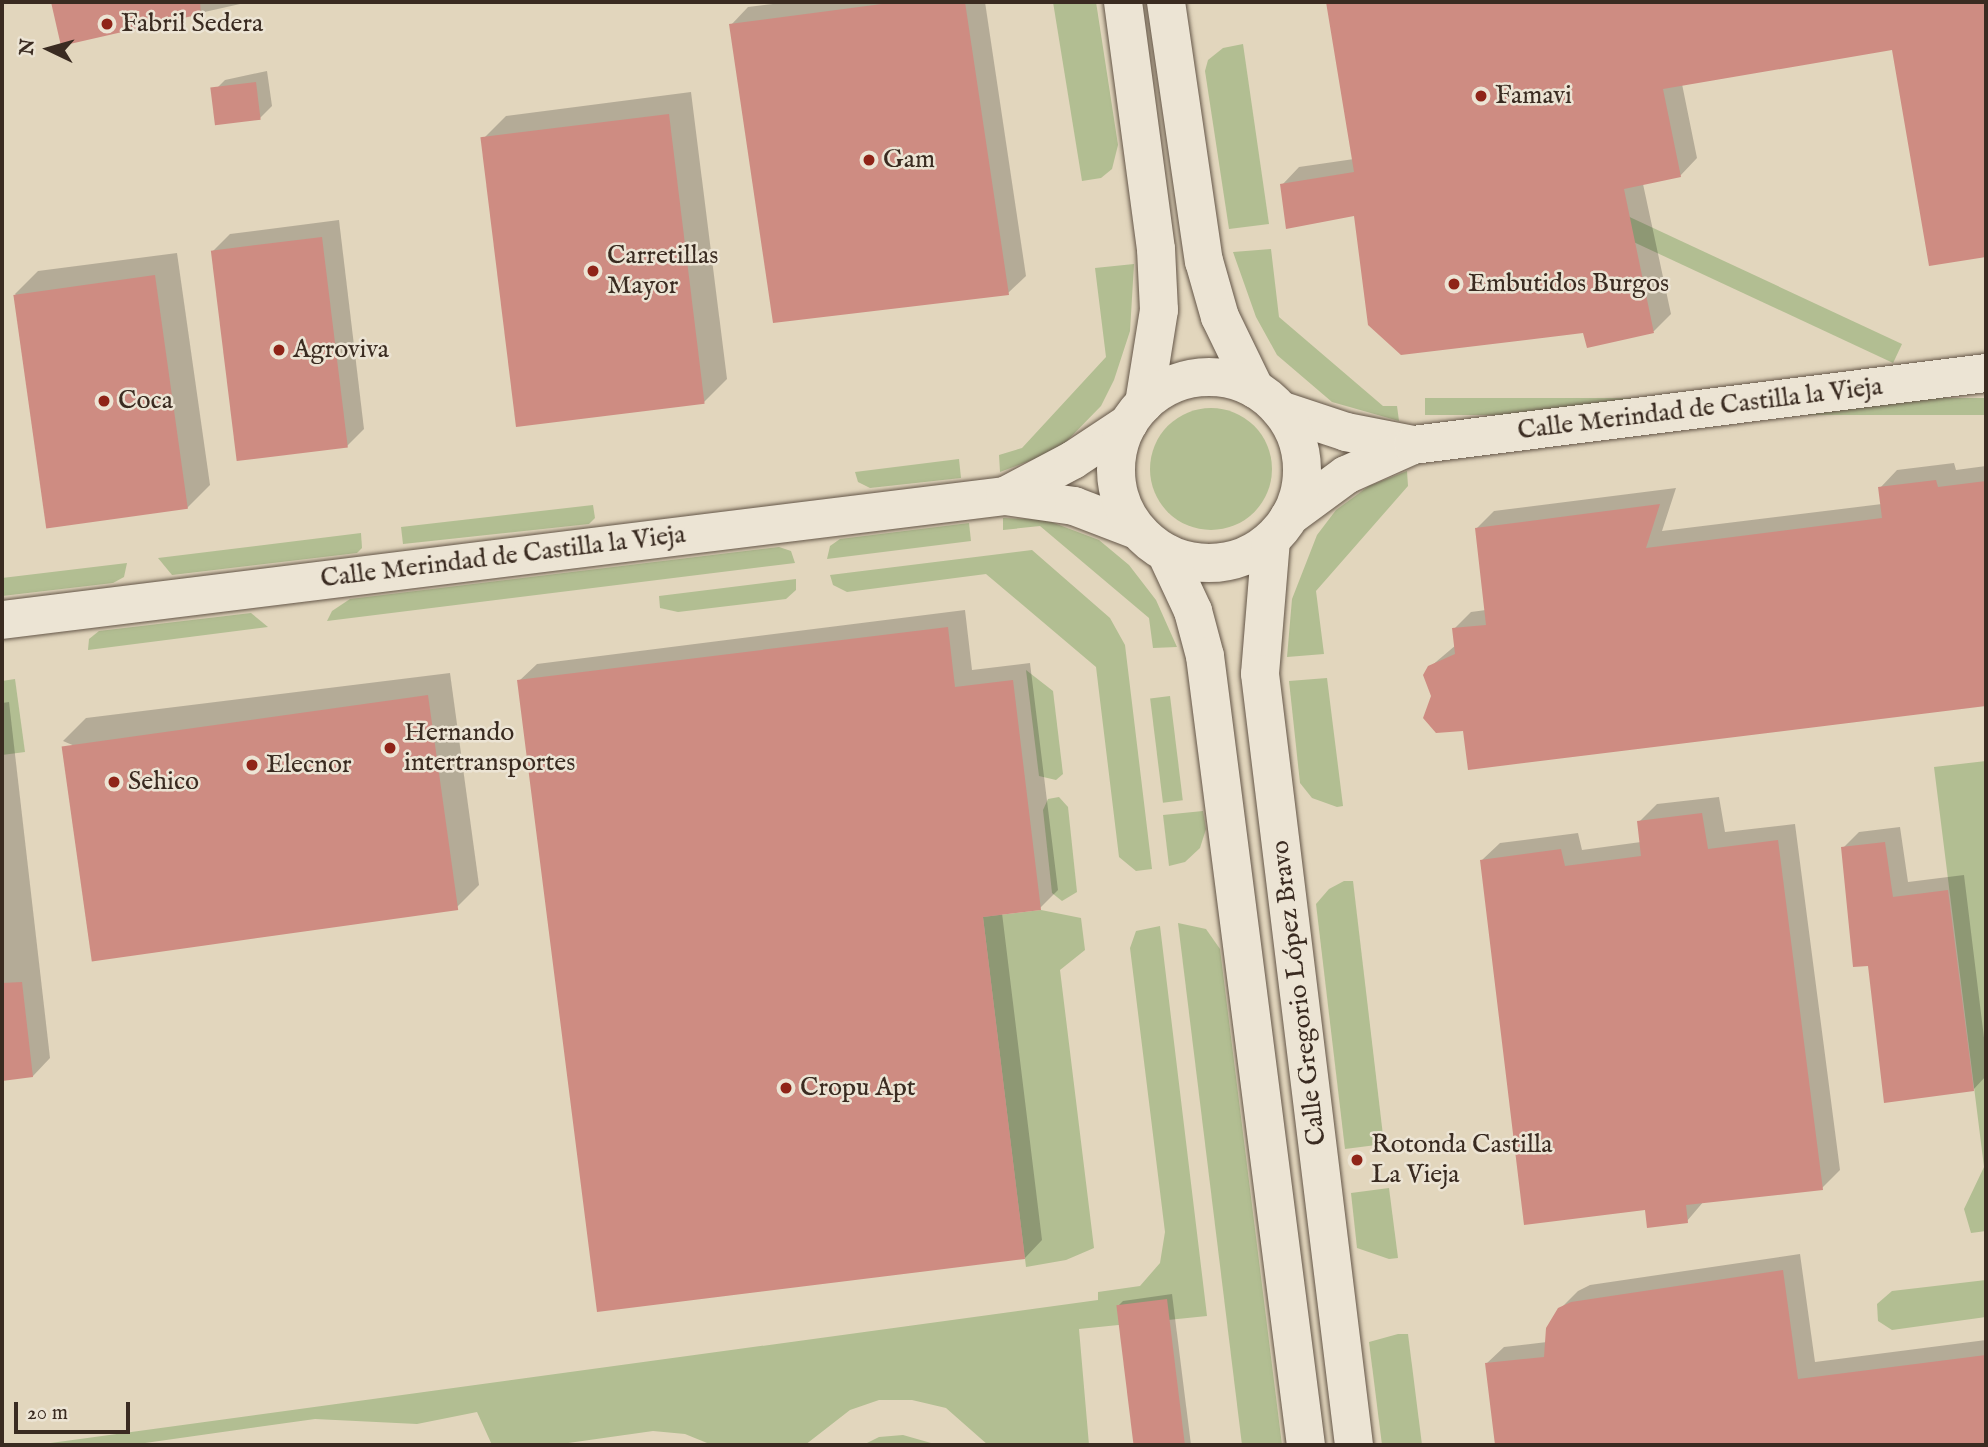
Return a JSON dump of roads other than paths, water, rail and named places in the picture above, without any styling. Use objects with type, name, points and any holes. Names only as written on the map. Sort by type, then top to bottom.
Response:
[{"type":"main road","points":[[1123,2],[1156,248],[1158,310],[1136,414],[1120,444],[1117,478],[1125,511],[1151,541],[1183,560],[1220,563],[1256,551],[1280,529],[1302,474],[1300,451],[1224,327],[1204,261],[1166,2]]},
{"type":"main road","name":"Calle Merindad de Castilla la Vieja","points":[[1280,529],[1346,475],[1413,445],[1986,373]]},
{"type":"main road","points":[[1136,414],[1168,387],[1197,377],[1237,381],[1268,400]]},
{"type":"main road","name":"Calle Merindad de Castilla la Vieja","points":[[1268,400],[1346,432],[1413,445]]},
{"type":"main road","name":"Calle Merindad de Castilla la Vieja","points":[[1005,496],[1073,460],[1136,414]]},
{"type":"main road","name":"Calle Merindad de Castilla la Vieja","points":[[2,621],[1005,496],[1074,506],[1151,541]]},
{"type":"main road","name":"Calle Gregorio López Bravo","points":[[1280,529],[1260,674],[1354,1445]]},
{"type":"main road","name":"Calle Gregorio López Bravo","points":[[1151,541],[1193,611],[1205,656],[1306,1445]]},
{"type":"place","name":"Fabril Sedera","points":[[107,24]]},
{"type":"place","name":"Famavi","points":[[1481,96]]},
{"type":"place","name":"Gam","points":[[869,160]]},
{"type":"place","name":"Carretillas Mayor","points":[[593,271]]},
{"type":"place","name":"Embutidos Burgos","points":[[1454,284]]},
{"type":"place","name":"Agroviva","points":[[279,350]]},
{"type":"place","name":"Coca","points":[[104,401]]},
{"type":"place","name":"Hernando intertransportes","points":[[390,748]]},
{"type":"place","name":"Elecnor","points":[[252,765]]},
{"type":"place","name":"Sehico","points":[[114,782]]},
{"type":"place","name":"Cropu Apt","points":[[786,1088]]},
{"type":"place","name":"Rotonda Castilla La Vieja","points":[[1357,1160]]}]
